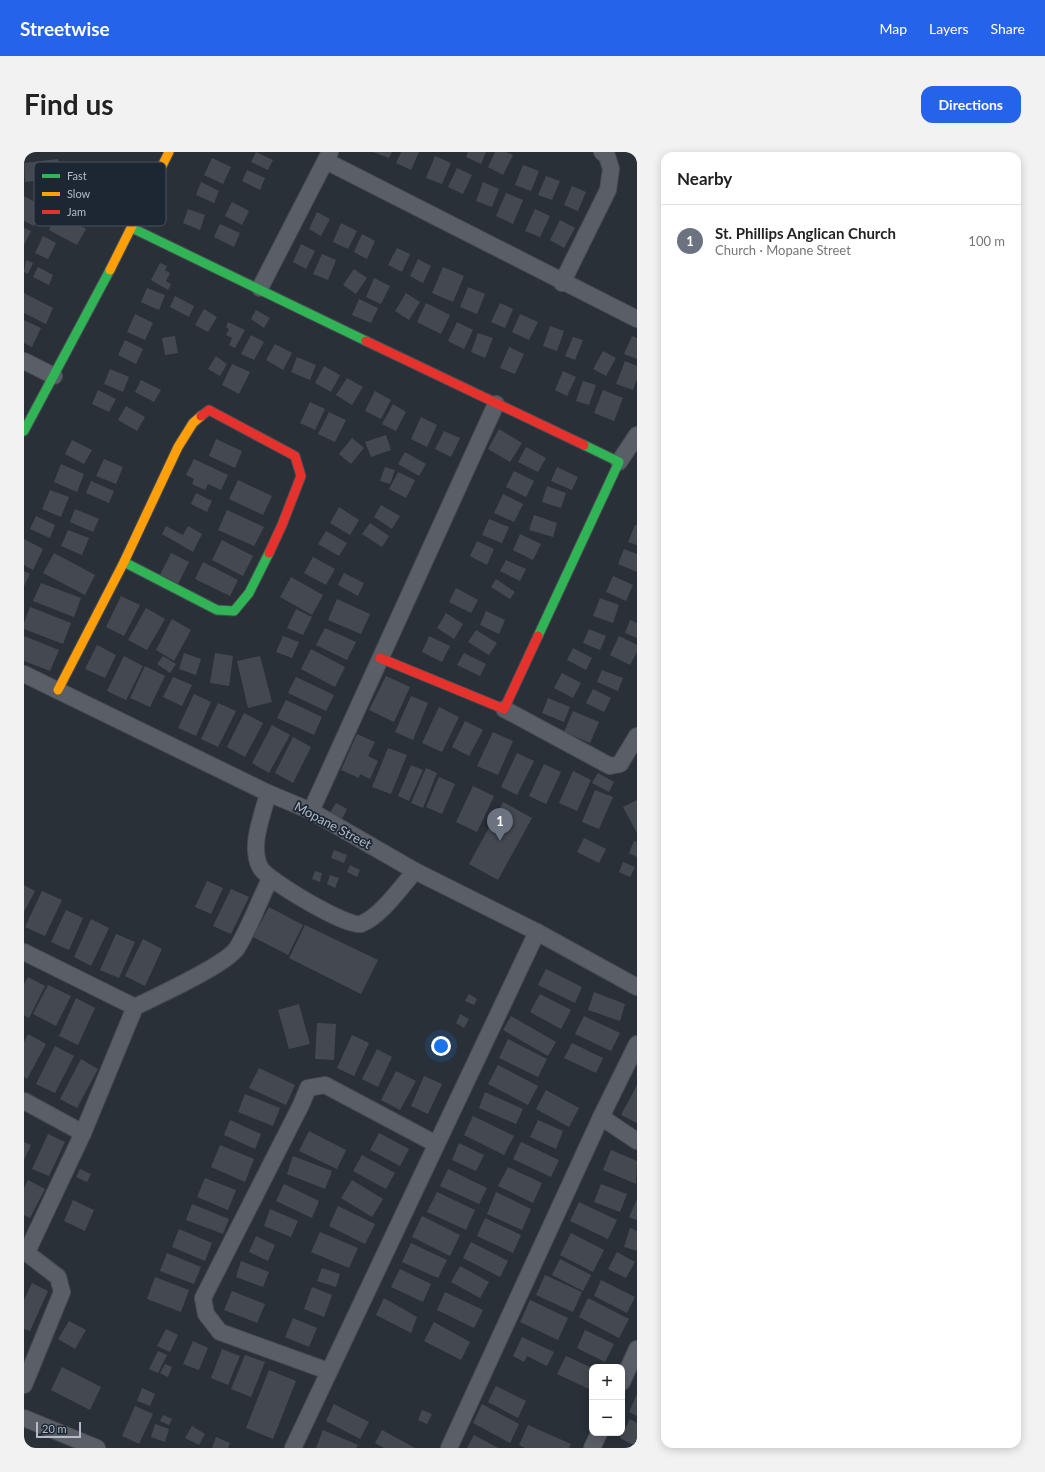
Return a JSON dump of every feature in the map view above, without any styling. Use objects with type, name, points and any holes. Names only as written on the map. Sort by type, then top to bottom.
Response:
[{"type":"street","points":[[164,162],[169,152]]},
{"type":"street","points":[[562,283],[608,190],[611,169],[607,156],[602,152]]},
{"type":"street","points":[[260,288],[328,156],[562,283],[637,319]]},
{"type":"street","points":[[24,431],[132,228],[260,288],[496,404],[619,462]]},
{"type":"street","points":[[24,361],[54,376]]},
{"type":"street","points":[[311,811],[496,404]]},
{"type":"street","points":[[58,690],[124,562],[178,447],[193,424],[209,410],[295,456],[301,476],[282,526],[249,593],[234,610],[217,610],[124,562]]},
{"type":"street","points":[[504,709],[619,462],[637,434]]},
{"type":"street","points":[[380,658],[504,709],[610,766],[620,764],[637,736]]},
{"type":"street","name":"Mopane Street","points":[[24,674],[268,793],[311,811],[415,871],[537,932],[637,987]]},
{"type":"street","points":[[268,793],[255,846],[260,868],[270,879],[301,898],[350,924],[360,926],[373,918],[415,871]]},
{"type":"street","points":[[24,1385],[62,1292],[58,1277],[25,1252],[83,1133],[135,1007],[211,967],[226,958],[237,948],[270,879]]},
{"type":"street","points":[[293,1448],[328,1371],[537,932]]},
{"type":"street","points":[[24,952],[135,1007]]},
{"type":"street","points":[[449,1448],[601,1117],[637,1044]]},
{"type":"street","points":[[328,1371],[220,1332],[206,1314],[203,1298],[301,1105],[308,1088],[325,1085],[436,1144]]},
{"type":"street","points":[[24,1101],[83,1133]]},
{"type":"street","points":[[601,1117],[637,1141]]},
{"type":"street","points":[[625,1375],[637,1349]]},
{"type":"street","points":[[24,1418],[97,1448]]},
{"type":"street","points":[[592,1448],[598,1436]]},
{"type":"building","points":[[256,152],[273,160],[268,170],[251,162]]},
{"type":"building","points":[[373,152],[392,152],[389,158]]},
{"type":"building","points":[[401,152],[419,152],[411,170],[396,163]]},
{"type":"building","points":[[468,152],[486,152],[481,164],[466,157]]},
{"type":"building","points":[[495,152],[506,152],[513,155],[503,175],[488,167]]},
{"type":"building","points":[[435,156],[451,163],[442,184],[426,178]]},
{"type":"building","points":[[212,158],[231,167],[223,184],[204,175]]},
{"type":"building","points":[[58,159],[58,162],[34,162],[34,181],[25,182],[24,163]]},
{"type":"building","points":[[523,165],[539,171],[531,191],[515,185]]},
{"type":"building","points":[[457,168],[472,175],[463,194],[448,187]]},
{"type":"building","points":[[247,170],[265,178],[260,190],[242,181]]},
{"type":"building","points":[[546,176],[560,181],[552,200],[538,195]]},
{"type":"building","points":[[201,182],[219,191],[214,203],[196,195]]},
{"type":"building","points":[[483,182],[499,189],[492,207],[476,201]]},
{"type":"building","points":[[572,186],[586,192],[578,211],[564,205]]},
{"type":"building","points":[[506,193],[523,200],[513,224],[496,216]]},
{"type":"building","points":[[24,196],[34,202],[34,226],[24,221]]},
{"type":"building","points":[[232,202],[249,211],[242,225],[225,216]]},
{"type":"building","points":[[188,209],[205,215],[200,230],[183,223]]},
{"type":"building","points":[[535,209],[550,216],[540,237],[525,231]]},
{"type":"building","points":[[317,212],[330,219],[321,236],[309,229]]},
{"type":"building","points":[[560,220],[575,228],[564,248],[550,240]]},
{"type":"building","points":[[341,223],[357,231],[348,249],[333,242]]},
{"type":"building","points":[[220,224],[240,233],[234,247],[214,237]]},
{"type":"building","points":[[51,226],[80,226],[86,229],[77,245],[49,230]]},
{"type":"building","points":[[24,228],[31,231],[24,245]]},
{"type":"building","points":[[362,234],[375,241],[367,259],[354,252]]},
{"type":"building","points":[[43,236],[56,243],[48,259],[35,253]]},
{"type":"building","points":[[301,244],[315,251],[306,269],[293,262]]},
{"type":"building","points":[[397,248],[410,254],[402,272],[388,265]]},
{"type":"building","points":[[322,254],[336,260],[328,280],[313,274]]},
{"type":"building","points":[[418,259],[431,266],[423,283],[410,276]]},
{"type":"building","points":[[26,260],[33,263],[28,274],[24,272]]},
{"type":"building","points":[[160,263],[167,266],[165,270],[170,273],[166,281],[171,284],[168,290],[151,280]]},
{"type":"building","points":[[38,267],[53,275],[49,285],[33,277]]},
{"type":"building","points":[[443,267],[464,276],[453,302],[432,293]]},
{"type":"building","points":[[354,269],[367,278],[356,294],[343,285]]},
{"type":"building","points":[[374,278],[390,286],[381,304],[366,297]]},
{"type":"building","points":[[468,287],[485,294],[477,314],[460,307]]},
{"type":"building","points":[[147,288],[165,295],[159,310],[141,302]]},
{"type":"building","points":[[24,293],[53,308],[46,324],[24,313]]},
{"type":"building","points":[[406,293],[420,302],[409,320],[395,311]]},
{"type":"building","points":[[175,296],[194,306],[189,317],[170,307]]},
{"type":"building","points":[[359,299],[378,308],[371,323],[352,315]]},
{"type":"building","points":[[426,303],[450,315],[441,334],[417,322]]},
{"type":"building","points":[[500,303],[513,309],[505,328],[491,322]]},
{"type":"building","points":[[204,309],[217,317],[208,332],[195,325]]},
{"type":"building","points":[[256,310],[270,318],[264,328],[251,319]]},
{"type":"building","points":[[135,314],[153,323],[145,340],[127,332]]},
{"type":"building","points":[[520,314],[538,322],[529,340],[512,332]]},
{"type":"building","points":[[24,320],[41,328],[32,347],[24,343]]},
{"type":"building","points":[[228,322],[245,330],[235,348],[229,345],[232,338],[226,335],[229,329],[226,327]]},
{"type":"building","points":[[457,322],[473,330],[464,349],[448,341]]},
{"type":"building","points":[[550,326],[564,331],[557,351],[543,346]]},
{"type":"building","points":[[478,333],[493,338],[485,358],[471,352]]},
{"type":"building","points":[[251,335],[264,342],[254,360],[241,354]]},
{"type":"building","points":[[175,336],[178,353],[165,355],[162,338]]},
{"type":"building","points":[[632,336],[637,338],[637,359],[624,354]]},
{"type":"building","points":[[573,337],[583,340],[575,360],[565,356]]},
{"type":"building","points":[[125,340],[143,349],[136,364],[118,355]]},
{"type":"building","points":[[275,344],[292,353],[283,370],[266,360]]},
{"type":"building","points":[[509,347],[524,354],[515,374],[500,368]]},
{"type":"building","points":[[603,351],[616,358],[606,376],[593,369]]},
{"type":"building","points":[[216,356],[227,364],[220,376],[208,369]]},
{"type":"building","points":[[297,357],[316,365],[310,380],[291,372]]},
{"type":"building","points":[[625,361],[637,366],[637,379],[633,390],[616,384]]},
{"type":"building","points":[[232,364],[250,372],[239,394],[222,385]]},
{"type":"building","points":[[324,366],[340,375],[331,392],[315,383]]},
{"type":"building","points":[[110,369],[129,377],[123,392],[104,384]]},
{"type":"building","points":[[563,371],[576,377],[567,396],[555,390]]},
{"type":"building","points":[[347,378],[363,387],[352,405],[336,395]]},
{"type":"building","points":[[141,380],[161,390],[154,402],[135,392]]},
{"type":"building","points":[[583,381],[596,385],[589,405],[576,401]]},
{"type":"building","points":[[98,390],[116,399],[109,412],[92,404]]},
{"type":"building","points":[[603,390],[623,398],[614,421],[594,413]]},
{"type":"building","points":[[375,391],[391,400],[381,419],[365,411]]},
{"type":"building","points":[[310,402],[325,409],[315,430],[300,423]]},
{"type":"building","points":[[393,404],[406,412],[396,431],[382,424]]},
{"type":"building","points":[[126,406],[145,417],[137,431],[118,420]]},
{"type":"building","points":[[329,412],[346,420],[335,442],[318,434]]},
{"type":"building","points":[[421,417],[437,425],[427,447],[411,439]]},
{"type":"building","points":[[499,429],[522,443],[510,462],[488,449]]},
{"type":"building","points":[[444,431],[460,438],[451,457],[435,449]]},
{"type":"building","points":[[386,435],[391,450],[371,457],[365,442]]},
{"type":"building","points":[[352,438],[364,448],[351,464],[339,454]]},
{"type":"building","points":[[216,439],[242,451],[235,468],[209,456]]},
{"type":"building","points":[[72,440],[92,450],[84,464],[65,454]]},
{"type":"building","points":[[526,447],[546,458],[538,472],[518,462]]},
{"type":"building","points":[[405,452],[426,464],[419,476],[398,464]]},
{"type":"building","points":[[104,459],[123,467],[116,484],[96,476]]},
{"type":"building","points":[[194,459],[228,475],[221,490],[208,484],[205,490],[192,484],[194,479],[186,475]]},
{"type":"building","points":[[61,464],[84,474],[77,492],[54,482]]},
{"type":"building","points":[[385,467],[395,470],[390,484],[380,481]]},
{"type":"building","points":[[557,467],[578,477],[572,490],[551,481]]},
{"type":"building","points":[[514,471],[534,481],[526,497],[506,487]]},
{"type":"building","points":[[398,472],[415,480],[406,498],[389,489]]},
{"type":"building","points":[[238,480],[272,496],[263,515],[229,499]]},
{"type":"building","points":[[91,481],[114,491],[109,503],[86,493]]},
{"type":"building","points":[[547,486],[566,493],[561,508],[542,502]]},
{"type":"building","points":[[50,490],[69,497],[61,517],[42,509]]},
{"type":"building","points":[[196,493],[212,501],[207,512],[191,504]]},
{"type":"building","points":[[503,494],[523,504],[514,522],[494,513]]},
{"type":"building","points":[[381,505],[400,516],[392,529],[374,517]]},
{"type":"building","points":[[339,507],[359,520],[350,535],[330,523]]},
{"type":"building","points":[[75,509],[99,519],[93,532],[70,522]]},
{"type":"building","points":[[227,510],[264,527],[254,546],[218,530]]},
{"type":"building","points":[[534,515],[557,523],[553,537],[529,530]]},
{"type":"building","points":[[36,516],[55,525],[50,538],[30,529]]},
{"type":"building","points":[[489,519],[509,527],[502,543],[482,535]]},
{"type":"building","points":[[370,523],[389,536],[382,547],[362,534]]},
{"type":"building","points":[[635,525],[637,525],[637,545],[628,542]]},
{"type":"building","points":[[166,526],[183,535],[188,526],[202,534],[193,552],[162,534]]},
{"type":"building","points":[[68,530],[89,538],[82,555],[61,546]]},
{"type":"building","points":[[326,531],[347,543],[339,556],[318,544]]},
{"type":"building","points":[[520,534],[541,544],[533,560],[513,550]]},
{"type":"building","points":[[24,539],[43,549],[33,570],[24,565]]},
{"type":"building","points":[[222,540],[253,556],[243,576],[212,560]]},
{"type":"building","points":[[477,541],[494,549],[487,565],[470,556]]},
{"type":"building","points":[[624,549],[637,554],[637,572],[618,564]]},
{"type":"building","points":[[54,553],[95,575],[85,595],[43,573]]},
{"type":"building","points":[[171,553],[189,562],[178,584],[160,575]]},
{"type":"building","points":[[313,557],[335,569],[326,585],[304,573]]},
{"type":"building","points":[[506,560],[526,569],[520,581],[500,571]]},
{"type":"building","points":[[203,562],[238,580],[230,596],[195,579]]},
{"type":"building","points":[[24,571],[30,574],[24,586]]},
{"type":"building","points":[[344,573],[364,583],[358,596],[338,585]]},
{"type":"building","points":[[613,576],[633,585],[626,601],[606,592]]},
{"type":"building","points":[[291,577],[323,595],[312,615],[280,597]]},
{"type":"building","points":[[496,579],[515,592],[510,599],[491,587]]},
{"type":"building","points":[[41,583],[81,598],[74,617],[33,601]]},
{"type":"building","points":[[456,588],[478,600],[471,613],[449,602]]},
{"type":"building","points":[[121,596],[140,605],[124,636],[106,627]]},
{"type":"building","points":[[600,598],[619,605],[613,623],[593,616]]},
{"type":"building","points":[[337,599],[370,614],[361,634],[328,620]]},
{"type":"building","points":[[30,607],[71,623],[63,644],[24,629],[24,623]]},
{"type":"building","points":[[146,608],[165,619],[147,650],[128,640]]},
{"type":"building","points":[[296,609],[312,617],[303,635],[287,628]]},
{"type":"building","points":[[486,611],[505,620],[499,634],[480,625]]},
{"type":"building","points":[[446,613],[463,624],[454,639],[437,628]]},
{"type":"building","points":[[172,619],[191,630],[174,661],[156,650]]},
{"type":"building","points":[[630,620],[637,623],[637,638],[625,633]]},
{"type":"building","points":[[325,628],[356,642],[347,660],[316,645]]},
{"type":"building","points":[[589,629],[606,636],[600,650],[583,643]]},
{"type":"building","points":[[476,630],[497,643],[489,655],[468,642]]},
{"type":"building","points":[[24,636],[59,650],[50,671],[24,661]]},
{"type":"building","points":[[283,636],[299,642],[292,658],[276,652]]},
{"type":"building","points":[[429,636],[450,646],[442,662],[422,652]]},
{"type":"building","points":[[619,636],[637,645],[637,652],[630,665],[610,655]]},
{"type":"building","points":[[97,645],[116,655],[105,678],[85,669]]},
{"type":"building","points":[[573,648],[592,658],[586,670],[567,660]]},
{"type":"building","points":[[311,649],[345,667],[335,687],[301,669]]},
{"type":"building","points":[[184,653],[201,659],[196,675],[179,669]]},
{"type":"building","points":[[215,653],[233,656],[229,686],[210,683]]},
{"type":"building","points":[[464,653],[486,664],[480,676],[457,665]]},
{"type":"building","points":[[124,656],[143,666],[126,700],[107,691]]},
{"type":"building","points":[[163,656],[176,664],[170,673],[157,664]]},
{"type":"building","points":[[260,656],[272,702],[248,708],[237,661]]},
{"type":"building","points":[[145,666],[165,676],[150,707],[130,698]]},
{"type":"building","points":[[602,670],[623,678],[618,691],[597,682]]},
{"type":"building","points":[[562,673],[581,683],[573,698],[554,688]]},
{"type":"building","points":[[386,676],[410,687],[394,722],[369,710]]},
{"type":"building","points":[[173,677],[192,685],[182,706],[163,697]]},
{"type":"building","points":[[296,677],[334,695],[326,711],[288,693]]},
{"type":"building","points":[[593,689],[611,698],[604,712],[586,703]]},
{"type":"building","points":[[194,694],[211,702],[196,736],[178,728]]},
{"type":"building","points":[[411,696],[428,703],[413,740],[395,732]]},
{"type":"building","points":[[548,698],[570,707],[564,722],[542,713]]},
{"type":"building","points":[[286,700],[322,717],[314,735],[277,718]]},
{"type":"building","points":[[218,703],[236,711],[218,747],[201,739]]},
{"type":"building","points":[[439,707],[459,717],[442,752],[422,743]]},
{"type":"building","points":[[573,711],[599,722],[590,743],[564,732]]},
{"type":"building","points":[[244,713],[263,723],[245,757],[227,747]]},
{"type":"building","points":[[465,721],[483,730],[469,756],[452,747]]},
{"type":"building","points":[[272,725],[290,735],[269,773],[252,763]]},
{"type":"building","points":[[493,732],[513,741],[498,775],[477,766]]},
{"type":"building","points":[[357,734],[375,742],[368,756],[378,761],[370,779],[360,774],[359,778],[341,770]]},
{"type":"building","points":[[293,737],[311,747],[293,783],[275,773]]},
{"type":"building","points":[[388,748],[407,755],[391,794],[372,787]]},
{"type":"building","points":[[517,753],[534,761],[517,795],[501,787]]},
{"type":"building","points":[[544,764],[561,772],[546,804],[529,796]]},
{"type":"building","points":[[411,765],[423,770],[409,801],[398,796]]},
{"type":"building","points":[[426,768],[437,773],[423,808],[411,803]]},
{"type":"building","points":[[573,771],[591,780],[577,811],[559,803]]},
{"type":"building","points":[[598,773],[614,782],[609,792],[592,783]]},
{"type":"building","points":[[439,777],[455,784],[442,814],[426,807]]},
{"type":"building","points":[[473,786],[494,796],[477,832],[456,822]]},
{"type":"building","points":[[595,790],[613,797],[599,829],[582,822]]},
{"type":"building","points":[[637,800],[637,833],[623,807]]},
{"type":"building","points":[[503,802],[532,818],[498,880],[469,864]]},
{"type":"building","points":[[336,803],[347,809],[341,821],[329,814]]},
{"type":"building","points":[[584,838],[606,849],[599,863],[577,852]]},
{"type":"building","points":[[634,841],[637,842],[637,857],[629,853]]},
{"type":"building","points":[[334,850],[347,855],[344,863],[331,858]]},
{"type":"building","points":[[623,862],[635,867],[630,877],[619,872]]},
{"type":"building","points":[[350,865],[360,870],[357,877],[347,872]]},
{"type":"building","points":[[315,871],[322,873],[320,882],[312,879]]},
{"type":"building","points":[[330,875],[339,878],[335,888],[327,884]]},
{"type":"building","points":[[207,881],[223,888],[211,914],[195,907]]},
{"type":"building","points":[[24,885],[35,891],[24,912]]},
{"type":"building","points":[[231,889],[249,897],[231,934],[213,926]]},
{"type":"building","points":[[42,891],[62,900],[45,936],[25,927]]},
{"type":"building","points":[[269,907],[303,925],[288,955],[253,937]]},
{"type":"building","points":[[66,910],[83,918],[69,950],[51,942]]},
{"type":"building","points":[[91,919],[109,928],[91,966],[74,957]]},
{"type":"building","points":[[305,925],[378,960],[361,994],[289,958]]},
{"type":"building","points":[[116,934],[135,942],[119,978],[100,970]]},
{"type":"building","points":[[143,939],[162,949],[145,986],[125,976]]},
{"type":"building","points":[[546,969],[582,987],[575,1003],[538,985]]},
{"type":"building","points":[[28,977],[45,986],[29,1018],[24,1015],[24,984]]},
{"type":"building","points":[[48,985],[71,996],[56,1026],[33,1014]]},
{"type":"building","points":[[594,992],[625,1004],[620,1021],[588,1010]]},
{"type":"building","points":[[469,994],[477,999],[474,1005],[465,1001]]},
{"type":"building","points":[[540,994],[571,1010],[561,1029],[530,1012]]},
{"type":"building","points":[[76,998],[95,1008],[78,1045],[59,1036]]},
{"type":"building","points":[[299,1004],[310,1044],[289,1049],[278,1010]]},
{"type":"building","points":[[460,1014],[469,1019],[464,1028],[456,1023]]},
{"type":"building","points":[[511,1016],[556,1042],[548,1056],[503,1030]]},
{"type":"building","points":[[584,1016],[620,1033],[611,1051],[575,1034]]},
{"type":"building","points":[[317,1023],[336,1024],[334,1060],[315,1059]]},
{"type":"building","points":[[28,1034],[46,1044],[27,1079],[24,1077],[24,1042]]},
{"type":"building","points":[[352,1035],[369,1043],[354,1076],[337,1068]]},
{"type":"building","points":[[508,1039],[547,1059],[538,1077],[499,1058]]},
{"type":"building","points":[[572,1043],[603,1058],[596,1073],[564,1058]]},
{"type":"building","points":[[55,1046],[74,1056],[55,1093],[36,1084]]},
{"type":"building","points":[[377,1049],[392,1057],[378,1087],[362,1079]]},
{"type":"building","points":[[81,1059],[98,1069],[77,1108],[60,1099]]},
{"type":"building","points":[[498,1065],[538,1086],[528,1105],[488,1084]]},
{"type":"building","points":[[259,1068],[295,1085],[286,1105],[249,1088]]},
{"type":"building","points":[[396,1071],[416,1081],[400,1110],[381,1100]]},
{"type":"building","points":[[424,1076],[442,1084],[428,1114],[411,1106]]},
{"type":"building","points":[[637,1085],[637,1123],[621,1115]]},
{"type":"building","points":[[546,1090],[579,1108],[569,1127],[536,1109]]},
{"type":"building","points":[[485,1092],[523,1109],[516,1124],[479,1108]]},
{"type":"building","points":[[245,1094],[280,1108],[273,1126],[238,1112]]},
{"type":"building","points":[[473,1116],[514,1136],[504,1155],[464,1135]]},
{"type":"building","points":[[230,1120],[261,1134],[255,1149],[224,1135]]},
{"type":"building","points":[[538,1120],[563,1131],[556,1149],[530,1137]]},
{"type":"building","points":[[309,1131],[346,1150],[337,1169],[299,1151]]},
{"type":"building","points":[[379,1133],[409,1149],[400,1166],[370,1150]]},
{"type":"building","points":[[48,1134],[65,1142],[49,1176],[32,1169]]},
{"type":"building","points":[[24,1142],[31,1145],[24,1160]]},
{"type":"building","points":[[521,1142],[559,1160],[551,1177],[513,1159]]},
{"type":"building","points":[[459,1143],[484,1155],[476,1171],[452,1160]]},
{"type":"building","points":[[220,1145],[254,1159],[245,1182],[211,1167]]},
{"type":"building","points":[[611,1150],[637,1161],[636,1184],[603,1170]]},
{"type":"building","points":[[362,1155],[395,1173],[386,1189],[353,1171]]},
{"type":"building","points":[[293,1156],[332,1171],[325,1189],[287,1174]]},
{"type":"building","points":[[508,1167],[542,1183],[533,1203],[498,1186]]},
{"type":"building","points":[[80,1169],[91,1174],[87,1182],[76,1177]]},
{"type":"building","points":[[448,1169],[487,1188],[479,1204],[440,1186]]},
{"type":"building","points":[[205,1178],[236,1190],[228,1210],[197,1197]]},
{"type":"building","points":[[28,1180],[45,1189],[30,1218],[24,1215],[24,1188]]},
{"type":"building","points":[[352,1180],[383,1199],[372,1217],[341,1198]]},
{"type":"building","points":[[284,1184],[319,1201],[312,1218],[276,1201]]},
{"type":"building","points":[[601,1184],[627,1194],[620,1212],[594,1202]]},
{"type":"building","points":[[437,1192],[475,1210],[466,1230],[427,1212]]},
{"type":"building","points":[[496,1192],[531,1209],[522,1230],[487,1214]]},
{"type":"building","points":[[637,1199],[637,1218],[636,1220],[629,1217]]},
{"type":"building","points":[[73,1200],[94,1210],[85,1231],[64,1221]]},
{"type":"building","points":[[579,1202],[617,1220],[608,1239],[570,1221]]},
{"type":"building","points":[[192,1204],[229,1219],[223,1234],[186,1220]]},
{"type":"building","points":[[338,1206],[375,1224],[365,1244],[329,1226]]},
{"type":"building","points":[[270,1209],[298,1221],[291,1237],[264,1226]]},
{"type":"building","points":[[422,1216],[460,1235],[450,1256],[412,1237]]},
{"type":"building","points":[[485,1218],[521,1235],[513,1253],[477,1236]]},
{"type":"building","points":[[630,1228],[637,1231],[637,1251],[624,1247]]},
{"type":"building","points":[[179,1229],[212,1243],[205,1261],[172,1247]]},
{"type":"building","points":[[320,1232],[358,1248],[349,1268],[311,1252]]},
{"type":"building","points":[[571,1233],[604,1250],[593,1272],[560,1255]]},
{"type":"building","points":[[256,1236],[275,1245],[268,1261],[249,1252]]},
{"type":"building","points":[[471,1242],[508,1261],[500,1277],[463,1258]]},
{"type":"building","points":[[411,1243],[447,1260],[438,1278],[402,1262]]},
{"type":"building","points":[[617,1252],[635,1262],[626,1278],[608,1269]]},
{"type":"building","points":[[167,1253],[201,1267],[194,1284],[160,1271]]},
{"type":"building","points":[[560,1259],[591,1275],[583,1291],[552,1275]]},
{"type":"building","points":[[241,1261],[269,1272],[263,1287],[236,1277]]},
{"type":"building","points":[[460,1266],[489,1282],[480,1298],[451,1282]]},
{"type":"building","points":[[322,1268],[340,1274],[336,1287],[317,1281]]},
{"type":"building","points":[[400,1269],[431,1284],[423,1302],[391,1287]]},
{"type":"building","points":[[545,1275],[582,1292],[573,1312],[536,1295]]},
{"type":"building","points":[[155,1277],[189,1290],[181,1312],[147,1299]]},
{"type":"building","points":[[601,1280],[635,1297],[627,1313],[594,1296]]},
{"type":"building","points":[[32,1283],[48,1291],[30,1331],[24,1329],[24,1300]]},
{"type":"building","points":[[312,1287],[332,1295],[324,1317],[304,1309]]},
{"type":"building","points":[[232,1291],[265,1304],[257,1323],[224,1310]]},
{"type":"building","points":[[445,1292],[483,1310],[474,1328],[437,1310]]},
{"type":"building","points":[[384,1298],[417,1317],[411,1333],[376,1315]]},
{"type":"building","points":[[588,1298],[629,1319],[619,1338],[579,1317]]},
{"type":"building","points":[[530,1300],[568,1318],[558,1340],[520,1322]]},
{"type":"building","points":[[293,1318],[317,1328],[309,1347],[285,1337]]},
{"type":"building","points":[[69,1321],[86,1330],[75,1349],[58,1339]]},
{"type":"building","points":[[434,1322],[470,1342],[461,1360],[424,1341]]},
{"type":"building","points":[[166,1329],[178,1335],[170,1352],[157,1346]]},
{"type":"building","points":[[585,1330],[614,1344],[605,1362],[577,1348]]},
{"type":"building","points":[[522,1337],[554,1352],[547,1366],[527,1356],[524,1362],[513,1356]]},
{"type":"building","points":[[193,1341],[208,1348],[199,1370],[183,1364]]},
{"type":"building","points":[[222,1349],[240,1356],[228,1385],[211,1378]]},
{"type":"building","points":[[158,1351],[167,1355],[158,1373],[149,1369]]},
{"type":"building","points":[[245,1355],[265,1362],[251,1397],[231,1389]]},
{"type":"building","points":[[566,1356],[589,1367],[589,1389],[557,1374]]},
{"type":"building","points":[[165,1364],[172,1367],[168,1377],[160,1373]]},
{"type":"building","points":[[62,1367],[101,1387],[90,1410],[51,1390]]},
{"type":"building","points":[[269,1370],[296,1381],[273,1439],[246,1428]]},
{"type":"building","points":[[496,1386],[526,1401],[518,1418],[488,1402]]},
{"type":"building","points":[[142,1388],[155,1394],[150,1406],[137,1401]]},
{"type":"building","points":[[637,1394],[637,1416],[629,1412]]},
{"type":"building","points":[[334,1404],[369,1422],[360,1439],[326,1421]]},
{"type":"building","points":[[482,1404],[519,1424],[510,1443],[473,1423]]},
{"type":"building","points":[[135,1406],[153,1414],[139,1444],[122,1436]]},
{"type":"building","points":[[422,1410],[432,1414],[427,1424],[418,1420]]},
{"type":"building","points":[[163,1415],[172,1419],[169,1425],[160,1421]]},
{"type":"building","points":[[630,1419],[637,1423],[637,1447],[620,1438],[621,1436],[625,1436],[625,1428]]},
{"type":"building","points":[[155,1424],[169,1429],[165,1442],[151,1437]]},
{"type":"building","points":[[528,1425],[571,1444],[569,1448],[525,1448],[519,1445]]},
{"type":"building","points":[[192,1426],[205,1434],[199,1445],[185,1438]]},
{"type":"building","points":[[323,1430],[358,1445],[356,1448],[316,1448]]},
{"type":"building","points":[[382,1430],[415,1448],[384,1448],[375,1443]]},
{"type":"building","points":[[474,1435],[498,1448],[467,1448]]},
{"type":"building","points":[[216,1437],[230,1443],[228,1448],[212,1448]]},
{"type":"traffic: fast","points":[[132,228],[366,341]]},
{"type":"traffic: fast","points":[[24,431],[110,270]]},
{"type":"traffic: fast","points":[[538,636],[619,462],[584,445]]},
{"type":"traffic: fast","points":[[124,562],[217,610],[234,611],[249,593],[269,553]]},
{"type":"traffic: slow","points":[[164,162],[169,152]]},
{"type":"traffic: slow","points":[[110,270],[132,226]]},
{"type":"traffic: slow","points":[[58,690],[124,562],[178,447],[193,423],[201,416]]},
{"type":"traffic: jam","points":[[366,341],[584,445]]},
{"type":"traffic: jam","points":[[201,416],[209,410],[295,456],[301,476],[282,525],[269,553]]},
{"type":"traffic: jam","points":[[380,658],[504,709],[538,636]]},
{"type":"place","name":"St. Phillips Anglican Church","points":[[500,841]]}]
